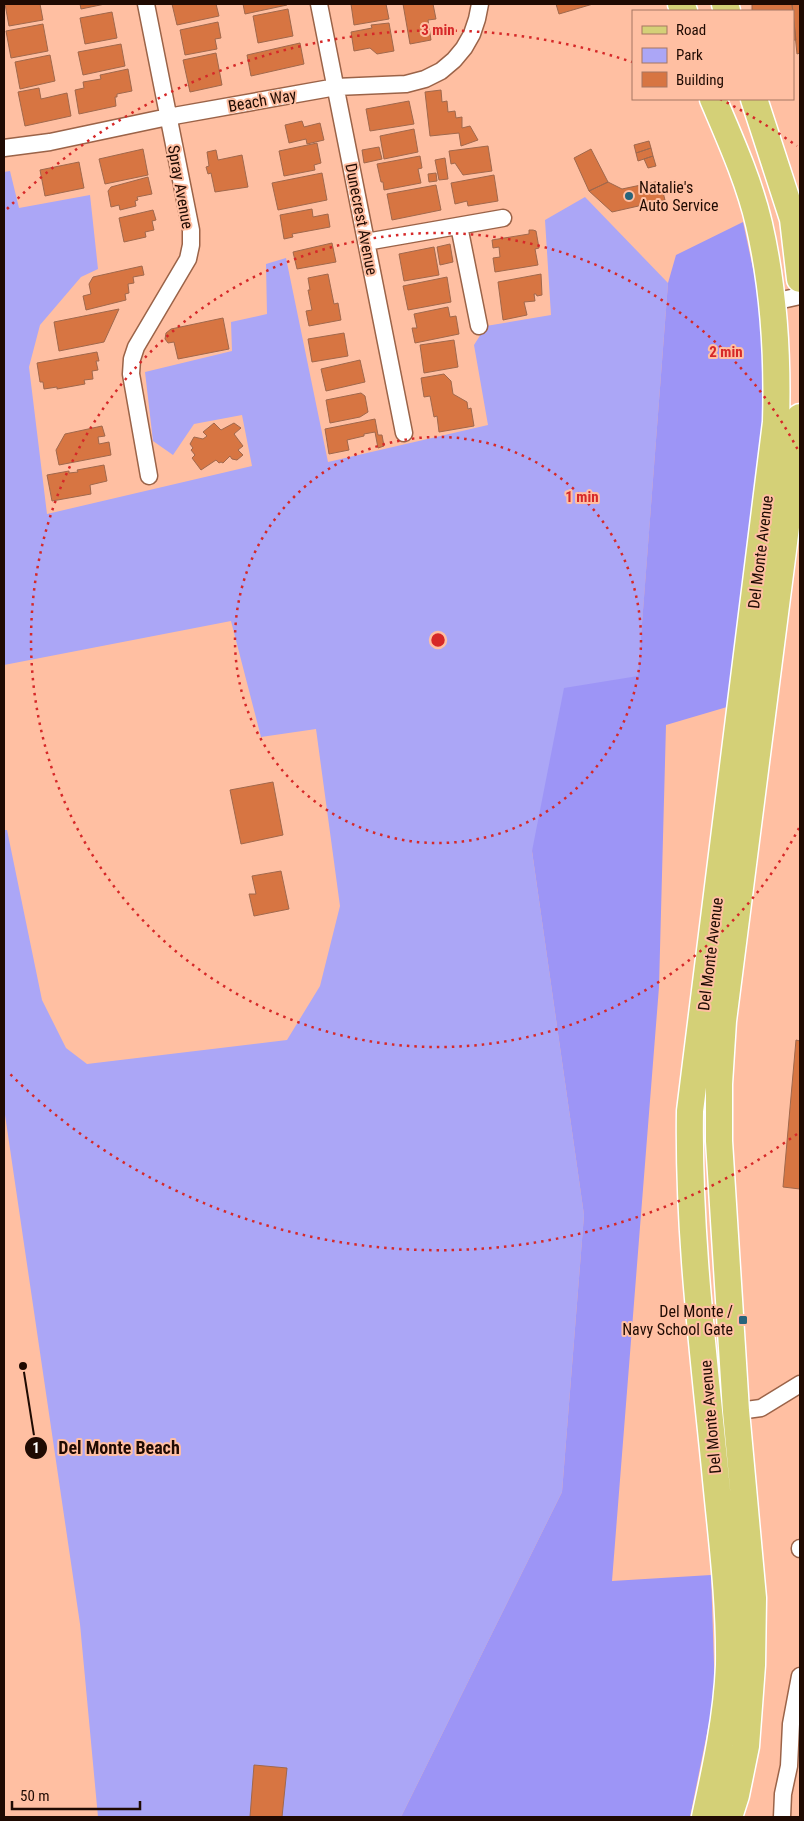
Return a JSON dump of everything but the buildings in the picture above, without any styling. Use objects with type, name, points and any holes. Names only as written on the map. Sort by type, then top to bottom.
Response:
[{"type":"main road","name":"Del Monte Avenue","points":[[705,1817],[720,1744],[726,1705],[729,1664],[724,1562],[692,1220],[689,1164],[690,1111],[776,422],[777,384],[773,302],[759,224],[736,155],[713,100]]},
{"type":"main road","points":[[754,100],[793,219],[800,279]]},
{"type":"main road","name":"Del Monte Avenue","points":[[729,1817],[736,1795],[746,1746],[752,1665],[754,1598],[736,1412],[719,1141],[720,1066],[723,1021],[740,879],[800,417]]},
{"type":"street","name":"Spray Avenue","points":[[146,4],[191,230],[188,260],[136,347],[132,359],[131,374],[150,476]]},
{"type":"street","name":"Dunecrest Avenue","points":[[319,4],[404,433]]},
{"type":"street","name":"Beach Way","points":[[4,148],[50,142],[168,117],[336,87],[406,84],[425,79],[441,71],[464,48],[472,34],[480,4]]},
{"type":"street","points":[[366,242],[503,218]]},
{"type":"street","points":[[459,226],[479,326]]},
{"type":"street","points":[[773,302],[800,296]]},
{"type":"street","points":[[709,1414],[761,1408],[800,1384]]},
{"type":"street","points":[[782,1817],[783,1794],[789,1766],[791,1724],[800,1676]]},
{"type":"green space","points":[[10,171],[19,208],[90,195],[98,269],[81,277],[40,325],[29,367],[47,514],[252,466],[242,415],[194,424],[173,455],[153,441],[145,372],[232,351],[231,322],[267,314],[266,264],[286,258],[328,462],[488,425],[474,345],[486,326],[551,315],[545,220],[585,197],[668,283],[638,677],[532,851],[584,1215],[562,1492],[401,1817],[98,1817],[80,1624],[4,1108],[4,830],[7,830],[42,1000],[66,1048],[87,1064],[287,1040],[320,986],[340,906],[316,729],[261,737],[231,621],[4,665],[4,172]]},
{"type":"shaded area","points":[[743,222],[761,306],[765,412],[738,637],[727,707],[666,725],[659,987],[612,1581],[711,1575],[715,1694],[690,1817],[401,1817],[562,1492],[584,1215],[532,851],[564,688],[638,676],[668,283],[676,255]]},
{"type":"place","name":"Natalie's Auto Service","points":[[629,196]]},
{"type":"place","name":"Del Monte / Navy School Gate","points":[[743,1320]]},
{"type":"place","name":"Del Monte Beach","points":[[23,1366]]}]
